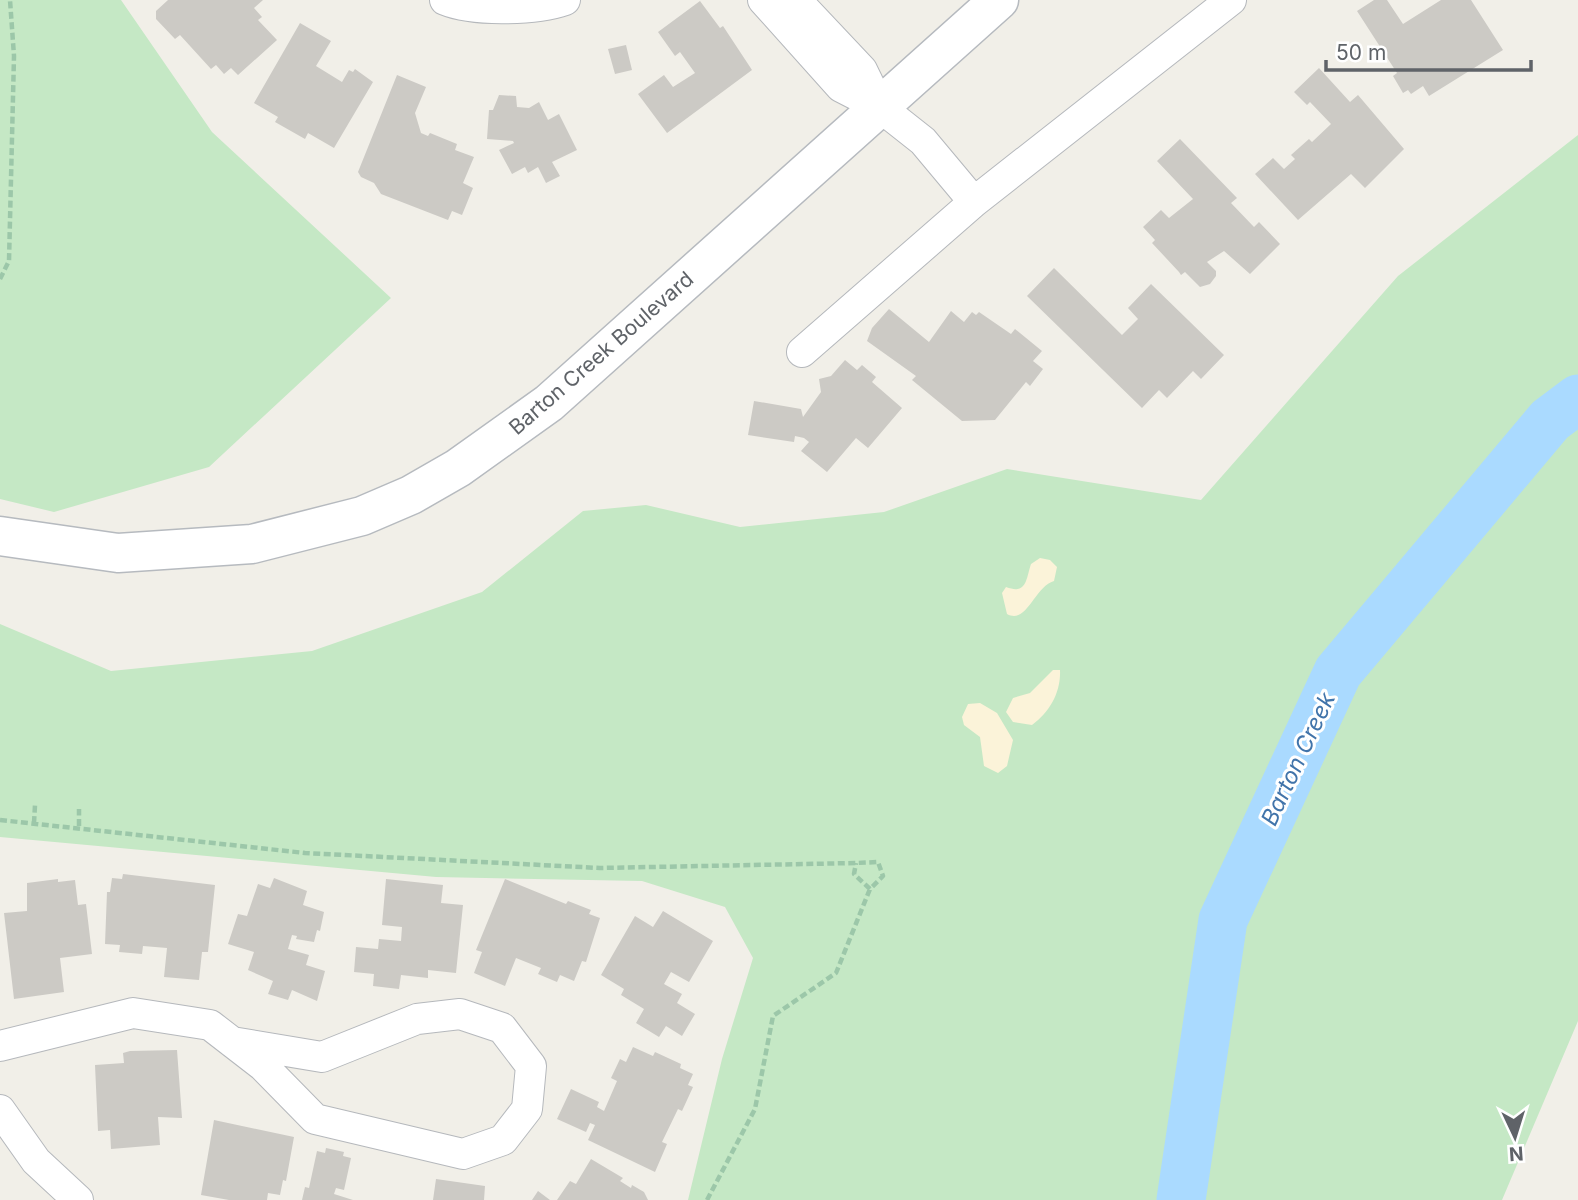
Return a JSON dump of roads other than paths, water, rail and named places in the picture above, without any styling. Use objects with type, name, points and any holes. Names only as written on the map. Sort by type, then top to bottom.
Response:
[{"type":"street","points":[[445,0],[495,8],[552,4],[565,0]]},
{"type":"street","points":[[763,0],[841,87],[880,107],[923,141],[974,202]]},
{"type":"street","points":[[796,0],[862,70],[880,107]]},
{"type":"street","name":"Barton Creek Boulevard","points":[[0,536],[118,553],[239,546],[306,532],[362,516],[411,495],[469,461],[549,403],[999,0]]},
{"type":"street","points":[[802,352],[974,202],[1231,0]]},
{"type":"street","points":[[0,1046],[133,1013],[209,1025],[263,1066],[315,1119],[463,1154],[503,1140],[527,1109],[531,1066],[502,1028],[460,1014],[417,1018],[321,1057],[232,1042]]},
{"type":"street","points":[[0,1110],[36,1161],[78,1200]]},
{"type":"waterway","name":"Barton Creek","points":[[1181,1200],[1223,920],[1338,672],[1550,420],[1578,399]]}]
